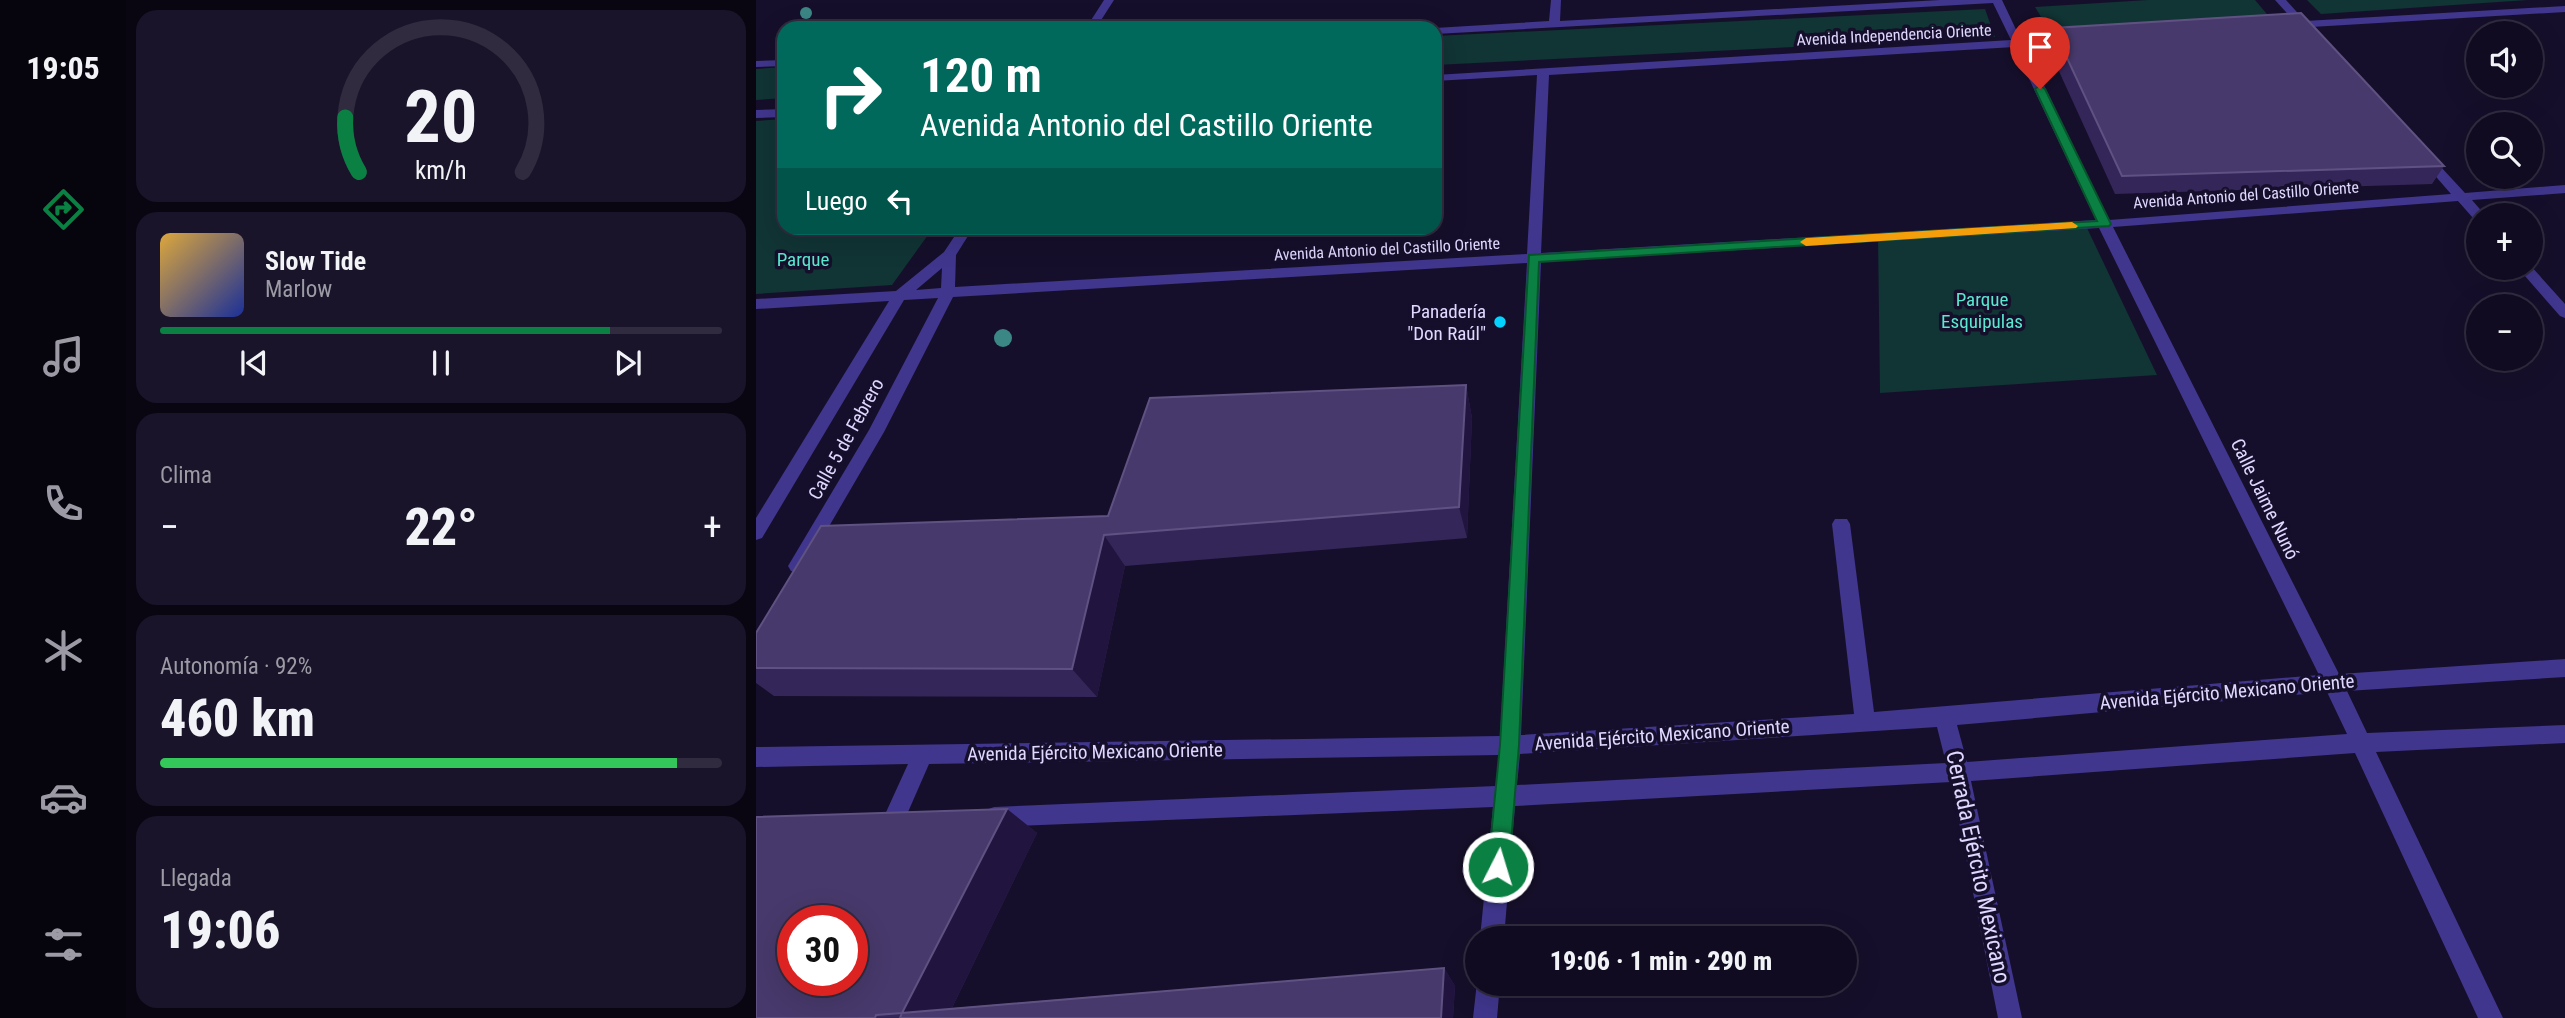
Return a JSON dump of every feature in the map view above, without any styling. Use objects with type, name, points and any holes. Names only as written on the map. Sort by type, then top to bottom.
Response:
[{"type":"street","points":[[1096,21],[1109,0]]},
{"type":"street","points":[[1554,26],[1556,0]]},
{"type":"street","name":"Avenida Independencia Oriente","points":[[1442,31],[1997,0]]},
{"type":"street","name":"Calle Jaime Nunó","points":[[1997,0],[2104,224],[2333,683],[2491,1018]]},
{"type":"street","points":[[2280,0],[2321,44]]},
{"type":"street","points":[[2276,26],[2565,9]]},
{"type":"street","name":"Avenida Independencia Oriente","points":[[1442,78],[2086,39]]},
{"type":"street","points":[[756,64],[777,63]]},
{"type":"street","points":[[1493,926],[1510,745],[1543,72]]},
{"type":"street","points":[[756,114],[777,113]]},
{"type":"street","points":[[2415,146],[2468,203]]},
{"type":"street","name":"Avenida Antonio del Castillo Oriente","points":[[756,304],[2104,224],[2565,188]]},
{"type":"street","name":"Calle 5 de Febrero","points":[[756,533],[899,296],[949,255],[962,235]]},
{"type":"street","name":"Calle 5 de Febrero","points":[[791,575],[876,432],[948,293],[949,255]]},
{"type":"street","points":[[2536,280],[2565,313]]},
{"type":"street","points":[[1841,524],[1865,720]]},
{"type":"street","name":"Avenida Ejército Mexicano Oriente","points":[[756,757],[1510,745],[1865,720],[1945,717],[2333,683],[2565,668]]},
{"type":"street","name":"Cerrada Ejército Mexicano","points":[[1945,717],[2010,1018]]},
{"type":"street","points":[[976,818],[1505,796],[1959,772],[2360,743],[2565,734]]},
{"type":"street","points":[[893,821],[923,754]]},
{"type":"street","points":[[866,822],[921,820]]},
{"type":"street","points":[[1485,1018],[1487,996]]},
{"type":"green space","points":[[2148,0],[2255,0],[2272,20],[2049,30],[2035,7]]},
{"type":"green space","points":[[2307,0],[2528,0],[2321,14]]},
{"type":"green space","points":[[1985,9],[1995,37],[1442,65],[1442,36]]},
{"type":"green space","points":[[777,68],[777,98],[756,100],[756,69]]},
{"type":"green space","name":"Parque","points":[[777,120],[777,235],[928,235],[892,285],[756,294],[756,121]]},
{"type":"green space","name":"Parque Esquipulas","points":[[2087,228],[2157,375],[1880,393],[1878,237]]},
{"type":"building","points":[[2301,13],[2444,166],[2122,176],[2053,28]]},
{"type":"building","points":[[1466,385],[1459,507],[1104,535],[1072,669],[756,668],[756,633],[821,526],[1108,516],[1150,398]]},
{"type":"building","points":[[1007,809],[902,1013],[876,1015],[875,1018],[756,1018],[756,817]]},
{"type":"building","points":[[1444,968],[1441,1018],[900,1018],[902,1013]]},
{"type":"slow traffic","points":[[1806,242],[2072,226]]},
{"type":"place","name":"Panadería \"Don Raúl\"","points":[[1500,322]]},
{"type":"route","points":[[1498,867],[1510,745],[1533,258],[2104,224],[2040,89]]}]
